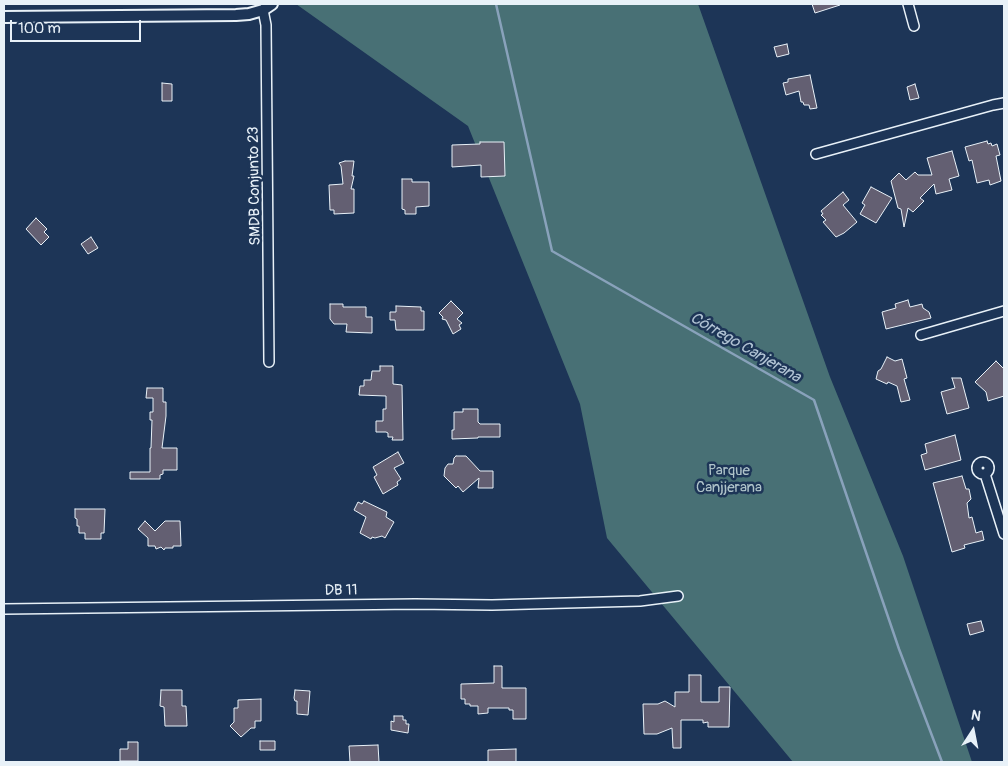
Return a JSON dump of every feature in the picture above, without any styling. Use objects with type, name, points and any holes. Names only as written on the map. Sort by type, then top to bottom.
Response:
[{"type":"street","points":[[908,4],[914,26]]},
{"type":"street","points":[[4,17],[236,15],[249,14],[268,7]]},
{"type":"street","name":"SMDB Conjunto 23","points":[[268,7],[266,25],[269,362]]},
{"type":"street","points":[[816,154],[1004,103]]},
{"type":"street","points":[[921,335],[1004,311]]},
{"type":"street","points":[[985,474],[1004,534]]},
{"type":"street","name":"DB 11","points":[[4,609],[415,604],[492,605],[640,601],[678,596]]},
{"type":"green space","name":"Parque Canjjerana","points":[[296,4],[698,4],[830,377],[903,556],[972,762],[793,762],[607,538],[580,404],[468,126]]},
{"type":"building","points":[[812,4],[840,4],[840,5],[815,13]]},
{"type":"building","points":[[787,44],[789,54],[777,57],[774,47]]},
{"type":"building","points":[[810,75],[817,108],[810,109],[809,105],[804,105],[801,102],[799,91],[786,95],[783,83],[788,82],[788,79]]},
{"type":"building","points":[[162,83],[172,84],[172,101],[162,101]]},
{"type":"building","points":[[915,84],[919,98],[910,100],[907,87]]},
{"type":"building","points":[[987,141],[992,146],[997,144],[1000,155],[996,156],[1001,181],[990,185],[989,180],[977,183],[972,160],[969,161],[965,147]]},
{"type":"building","points":[[480,142],[504,142],[505,176],[481,177],[481,165],[452,167],[452,145],[480,144]]},
{"type":"building","points":[[952,151],[959,176],[949,179],[952,190],[936,194],[934,184],[920,198],[924,201],[913,212],[908,208],[904,227],[901,209],[898,208],[891,181],[899,173],[906,180],[915,172],[918,175],[932,175],[927,158]]},
{"type":"building","points":[[354,161],[352,176],[354,176],[351,189],[354,189],[354,213],[334,214],[334,210],[330,210],[329,185],[343,184],[339,163]]},
{"type":"building","points":[[402,179],[412,179],[412,182],[429,182],[429,206],[416,207],[416,214],[405,214],[405,210],[402,209]]},
{"type":"building","points":[[871,187],[892,198],[876,223],[860,214],[865,205],[862,203]]},
{"type":"building","points":[[843,192],[849,200],[843,205],[857,222],[836,237],[823,222],[826,220],[821,215],[823,214],[821,211]]},
{"type":"building","points":[[36,218],[47,229],[44,232],[49,237],[41,245],[26,229]]},
{"type":"building","points":[[91,237],[98,248],[88,254],[81,244]]},
{"type":"building","points":[[908,300],[910,307],[922,304],[923,308],[929,312],[931,318],[886,329],[882,312],[896,308],[895,304]]},
{"type":"building","points":[[451,301],[463,313],[457,319],[462,323],[459,325],[461,329],[453,334],[446,320],[442,319],[443,317],[439,313]]},
{"type":"building","points":[[330,304],[343,304],[343,307],[366,307],[366,317],[372,317],[372,333],[346,332],[347,324],[334,324],[330,319]]},
{"type":"building","points":[[396,306],[421,307],[421,311],[424,311],[424,330],[396,330],[395,320],[390,320],[390,312],[396,312]]},
{"type":"building","points":[[887,357],[895,361],[902,359],[907,378],[904,379],[910,400],[901,402],[897,386],[876,379],[878,371]]},
{"type":"building","points":[[996,361],[1004,369],[1004,396],[988,401],[986,392],[975,382]]},
{"type":"building","points":[[380,366],[393,366],[393,384],[402,385],[403,440],[392,440],[393,437],[388,437],[386,432],[376,432],[376,421],[383,421],[383,409],[386,409],[386,396],[359,395],[360,386],[364,386],[364,380],[371,380],[372,371],[380,371]]},
{"type":"building","points":[[952,378],[961,378],[969,408],[947,414],[941,392],[955,388]]},
{"type":"building","points":[[147,388],[163,388],[166,416],[162,448],[177,448],[177,470],[163,470],[160,479],[130,479],[130,472],[150,472],[152,420],[150,420],[150,412],[153,412],[153,398],[146,398]]},
{"type":"building","points":[[463,409],[478,409],[478,422],[480,424],[500,424],[500,437],[452,439],[454,412],[463,412]]},
{"type":"building","points":[[955,435],[961,460],[925,470],[921,455],[927,453],[925,444]]},
{"type":"building","points":[[398,452],[404,463],[394,468],[401,479],[397,482],[398,485],[383,494],[374,477],[377,475],[373,467]]},
{"type":"building","points":[[456,456],[466,456],[480,471],[493,471],[493,488],[478,488],[479,478],[463,492],[458,486],[456,488],[444,476],[445,468],[448,464],[453,464]]},
{"type":"building","points":[[962,476],[966,489],[969,489],[971,499],[967,503],[969,518],[972,517],[976,533],[982,531],[984,540],[964,545],[965,548],[952,552],[933,483]]},
{"type":"building","points":[[364,501],[387,512],[386,517],[394,522],[385,538],[382,536],[372,537],[371,539],[360,533],[366,517],[354,510],[358,502],[362,504]]},
{"type":"building","points":[[75,509],[105,509],[104,533],[101,533],[101,539],[85,539],[85,533],[79,533]]},
{"type":"building","points":[[145,521],[155,531],[165,521],[180,521],[181,546],[173,546],[173,548],[165,548],[164,550],[161,547],[156,549],[155,546],[148,546],[148,538],[138,529]]},
{"type":"building","points":[[981,621],[984,631],[970,635],[967,624]]},
{"type":"building","points":[[494,666],[502,666],[502,688],[526,688],[526,719],[513,719],[513,710],[509,710],[509,708],[488,708],[488,713],[478,714],[478,706],[465,704],[465,699],[461,699],[461,684],[494,683]]},
{"type":"building","points":[[689,675],[701,675],[701,702],[719,702],[719,687],[730,687],[729,727],[708,727],[708,722],[703,723],[703,720],[681,720],[681,748],[673,748],[672,728],[657,734],[644,734],[643,704],[658,704],[665,701],[675,707],[675,692],[689,692]]},
{"type":"building","points":[[161,690],[182,690],[182,706],[186,706],[187,726],[165,726],[164,707],[160,706]]},
{"type":"building","points":[[295,690],[310,691],[308,715],[297,714],[297,701],[294,698]]},
{"type":"building","points":[[261,699],[261,721],[255,721],[255,728],[251,728],[241,737],[230,726],[234,722],[234,708],[238,708],[238,700]]},
{"type":"building","points":[[394,716],[403,716],[406,724],[409,724],[408,733],[391,730],[391,721],[394,722]]},
{"type":"building","points":[[260,741],[275,741],[275,750],[260,750]]},
{"type":"building","points":[[128,742],[138,742],[138,761],[120,761],[120,749],[128,749]]},
{"type":"building","points":[[378,745],[379,762],[350,762],[349,746]]},
{"type":"building","points":[[516,749],[516,762],[488,762],[488,750]]},
{"type":"waterway","name":"Córrego Canjerana","points":[[496,4],[552,251],[814,400],[899,649],[942,762]]}]
